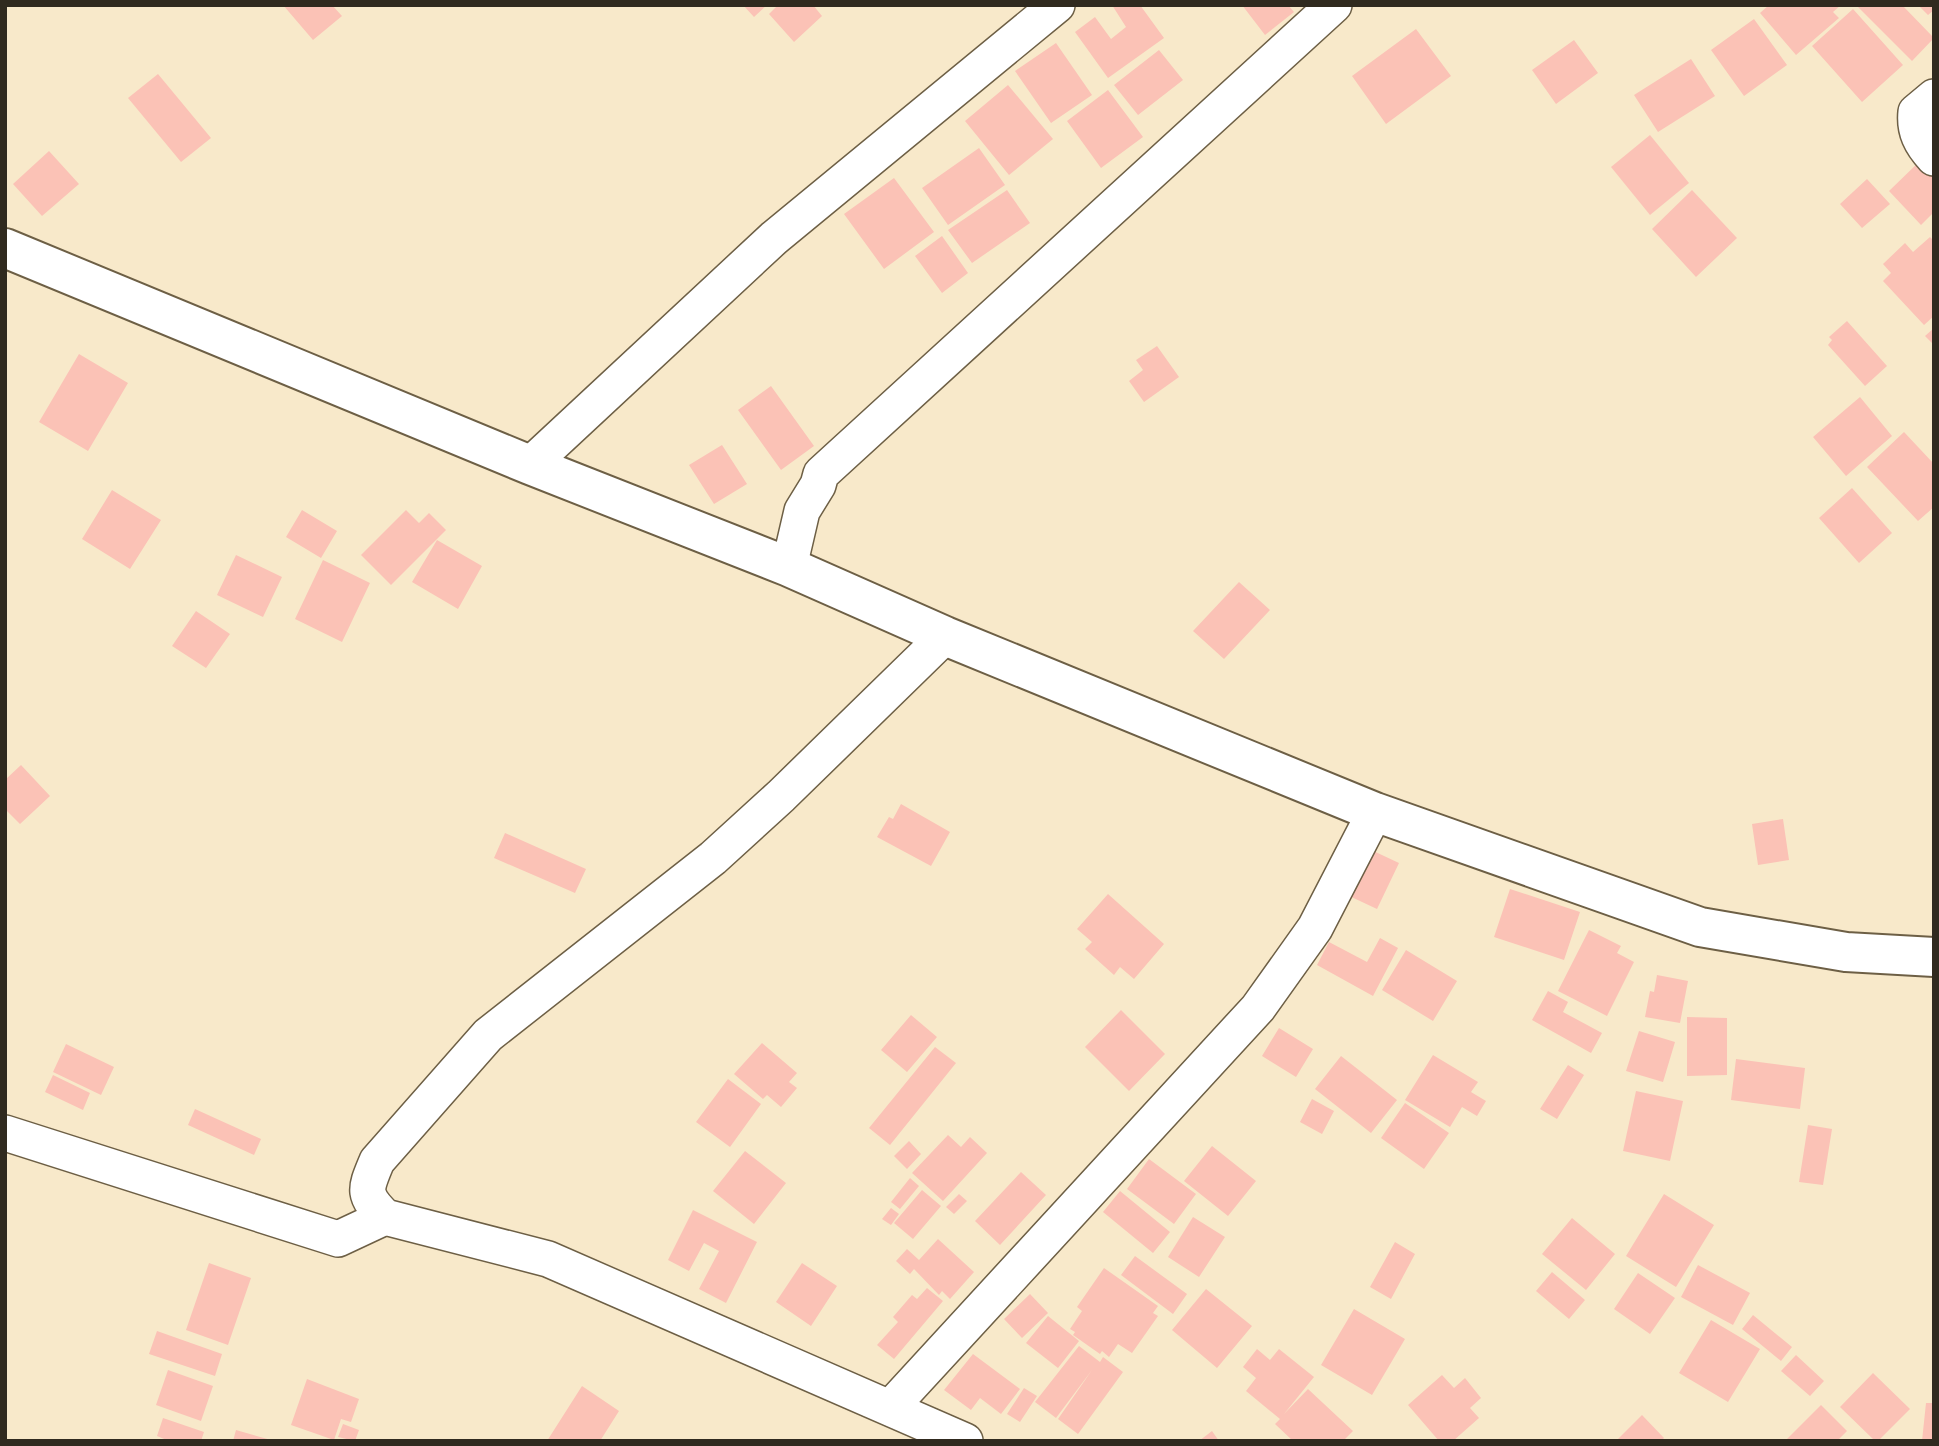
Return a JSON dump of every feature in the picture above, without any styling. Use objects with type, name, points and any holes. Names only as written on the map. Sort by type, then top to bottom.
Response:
[{"type":"street","points":[[530,465],[774,238],[1057,5]]},
{"type":"street","points":[[789,567],[802,511],[818,485],[821,474],[1334,5]]},
{"type":"street","points":[[1934,97],[1916,112],[1915,127],[1925,148],[1934,158]]},
{"type":"street","points":[[5,248],[530,465],[789,567],[945,636],[1375,812],[1700,927],[1846,952],[1934,957]]},
{"type":"street","points":[[945,636],[781,796],[713,858],[488,1035],[377,1161],[368,1184],[369,1201],[385,1217],[548,1259],[965,1441]]},
{"type":"street","points":[[890,1408],[1258,1008],[1315,928],[1375,812]]},
{"type":"street","points":[[5,1133],[338,1239],[385,1217]]},
{"type":"building","points":[[283,5],[332,5],[342,16],[313,40]]},
{"type":"building","points":[[743,5],[767,5],[754,17]]},
{"type":"building","points":[[778,5],[813,5],[822,16],[794,42],[769,14]]},
{"type":"building","points":[[1112,5],[1140,5],[1164,38],[1108,78],[1075,32],[1095,17],[1111,39],[1126,27]]},
{"type":"building","points":[[1242,5],[1288,5],[1294,12],[1265,35]]},
{"type":"building","points":[[1769,5],[1841,5],[1833,12],[1839,18],[1796,55],[1760,13]]},
{"type":"building","points":[[1856,5],[1902,5],[1934,38],[1912,61]]},
{"type":"building","points":[[1918,5],[1934,5],[1934,10],[1928,15]]},
{"type":"building","points":[[1853,9],[1903,65],[1862,102],[1812,46]]},
{"type":"building","points":[[1754,19],[1787,65],[1744,96],[1711,50]]},
{"type":"building","points":[[1416,29],[1451,76],[1386,124],[1352,76]]},
{"type":"building","points":[[1574,40],[1598,73],[1556,104],[1532,70]]},
{"type":"building","points":[[1056,43],[1092,95],[1051,123],[1015,71]]},
{"type":"building","points":[[1159,50],[1183,80],[1138,115],[1114,85]]},
{"type":"building","points":[[1691,59],[1715,96],[1658,132],[1634,95]]},
{"type":"building","points":[[158,74],[211,138],[181,162],[128,98]]},
{"type":"building","points":[[1008,85],[1053,139],[1009,175],[965,121]]},
{"type":"building","points":[[1108,90],[1143,137],[1101,168],[1067,121]]},
{"type":"building","points":[[1650,135],[1689,183],[1650,215],[1611,167]]},
{"type":"building","points":[[979,148],[1005,185],[948,225],[922,188]]},
{"type":"building","points":[[49,151],[79,184],[42,216],[13,184]]},
{"type":"building","points":[[1921,160],[1934,173],[1934,212],[1921,225],[1889,191]]},
{"type":"building","points":[[894,178],[934,232],[884,269],[844,214]]},
{"type":"building","points":[[1867,179],[1890,204],[1862,228],[1840,204]]},
{"type":"building","points":[[1007,190],[1030,223],[972,263],[948,230]]},
{"type":"building","points":[[1692,190],[1737,238],[1696,277],[1652,229]]},
{"type":"building","points":[[942,236],[968,273],[942,293],[915,256]]},
{"type":"building","points":[[1930,237],[1934,241],[1934,316],[1924,325],[1883,281],[1891,273],[1883,264],[1905,243],[1913,252]]},
{"type":"building","points":[[1847,321],[1887,366],[1865,386],[1828,345],[1832,340],[1829,337]]},
{"type":"building","points":[[1934,328],[1934,345],[1925,336]]},
{"type":"building","points":[[1157,346],[1179,377],[1144,402],[1129,381],[1143,370],[1136,360]]},
{"type":"building","points":[[79,354],[128,383],[88,451],[39,422]]},
{"type":"building","points":[[771,386],[814,446],[781,470],[738,410]]},
{"type":"building","points":[[1860,397],[1892,436],[1846,476],[1813,437]]},
{"type":"building","points":[[1904,432],[1934,464],[1934,507],[1918,521],[1867,467]]},
{"type":"building","points":[[722,445],[747,484],[714,504],[689,465]]},
{"type":"building","points":[[1852,488],[1892,533],[1859,563],[1819,518]]},
{"type":"building","points":[[112,490],[161,520],[130,569],[82,539]]},
{"type":"building","points":[[302,510],[337,531],[321,558],[286,537]]},
{"type":"building","points":[[406,510],[419,523],[429,513],[446,530],[391,585],[361,555]]},
{"type":"building","points":[[437,540],[482,566],[458,609],[412,582]]},
{"type":"building","points":[[236,555],[282,577],[263,617],[217,595]]},
{"type":"building","points":[[323,560],[370,583],[342,642],[295,619]]},
{"type":"building","points":[[1239,582],[1270,610],[1224,659],[1193,631]]},
{"type":"building","points":[[196,611],[230,634],[206,668],[172,646]]},
{"type":"building","points":[[21,765],[50,796],[20,824],[5,809],[5,780]]},
{"type":"building","points":[[901,804],[950,832],[931,866],[877,837],[889,817],[893,819]]},
{"type":"building","points":[[1783,819],[1789,860],[1758,865],[1752,824]]},
{"type":"building","points":[[505,833],[586,869],[575,893],[494,858]]},
{"type":"building","points":[[1367,848],[1399,863],[1377,909],[1345,894]]},
{"type":"building","points":[[1510,889],[1580,912],[1564,960],[1494,937]]},
{"type":"building","points":[[1108,894],[1164,944],[1134,979],[1120,967],[1114,975],[1085,949],[1092,942],[1077,929]]},
{"type":"building","points":[[1589,930],[1621,946],[1617,953],[1634,962],[1607,1016],[1558,991]]},
{"type":"building","points":[[1380,938],[1398,948],[1373,996],[1317,965],[1329,942],[1367,962]]},
{"type":"building","points":[[1406,950],[1457,981],[1433,1021],[1382,990]]},
{"type":"building","points":[[1657,975],[1688,981],[1680,1023],[1645,1017],[1650,991],[1654,992]]},
{"type":"building","points":[[1548,991],[1568,1002],[1563,1012],[1602,1033],[1591,1053],[1532,1020]]},
{"type":"building","points":[[1121,1010],[1165,1054],[1129,1091],[1085,1047]]},
{"type":"building","points":[[911,1015],[937,1037],[907,1072],[881,1050]]},
{"type":"building","points":[[1687,1017],[1727,1018],[1727,1075],[1687,1076]]},
{"type":"building","points":[[1279,1028],[1313,1049],[1296,1077],[1262,1056]]},
{"type":"building","points":[[1639,1031],[1675,1042],[1663,1082],[1626,1071]]},
{"type":"building","points":[[762,1043],[797,1073],[789,1082],[797,1088],[781,1107],[767,1095],[763,1099],[734,1074]]},
{"type":"building","points":[[66,1044],[114,1067],[101,1095],[53,1072]]},
{"type":"building","points":[[935,1047],[956,1063],[890,1145],[869,1128]]},
{"type":"building","points":[[1433,1055],[1478,1082],[1471,1092],[1486,1101],[1477,1116],[1462,1107],[1450,1127],[1405,1100]]},
{"type":"building","points":[[1341,1056],[1397,1100],[1371,1133],[1315,1089]]},
{"type":"building","points":[[1736,1059],[1805,1068],[1800,1109],[1731,1100]]},
{"type":"building","points":[[1568,1065],[1584,1075],[1557,1119],[1540,1109]]},
{"type":"building","points":[[53,1075],[90,1093],[83,1110],[45,1092]]},
{"type":"building","points":[[728,1079],[761,1104],[730,1147],[696,1122]]},
{"type":"building","points":[[1636,1091],[1683,1101],[1670,1161],[1623,1151]]},
{"type":"building","points":[[1312,1099],[1334,1111],[1322,1134],[1300,1122]]},
{"type":"building","points":[[1405,1103],[1449,1133],[1424,1169],[1381,1138]]},
{"type":"building","points":[[195,1109],[261,1139],[254,1155],[188,1125]]},
{"type":"building","points":[[1808,1125],[1832,1129],[1823,1185],[1799,1182]]},
{"type":"building","points":[[948,1135],[961,1147],[970,1137],[987,1153],[943,1201],[912,1173]]},
{"type":"building","points":[[909,1141],[921,1154],[907,1169],[894,1156]]},
{"type":"building","points":[[1212,1146],[1256,1181],[1228,1216],[1184,1181]]},
{"type":"building","points":[[745,1151],[786,1183],[754,1224],[713,1191]]},
{"type":"building","points":[[1149,1159],[1196,1194],[1174,1224],[1127,1189]]},
{"type":"building","points":[[1021,1172],[1046,1195],[1000,1245],[975,1221]]},
{"type":"building","points":[[910,1178],[919,1186],[900,1209],[891,1202]]},
{"type":"building","points":[[922,1190],[941,1206],[913,1239],[894,1223]]},
{"type":"building","points":[[1120,1191],[1170,1232],[1153,1253],[1103,1212]]},
{"type":"building","points":[[959,1194],[967,1201],[954,1214],[946,1207]]},
{"type":"building","points":[[1664,1194],[1714,1225],[1676,1287],[1626,1256]]},
{"type":"building","points":[[891,1208],[899,1214],[891,1225],[882,1219]]},
{"type":"building","points":[[693,1210],[757,1242],[726,1303],[699,1289],[719,1251],[704,1243],[689,1271],[668,1260]]},
{"type":"building","points":[[1193,1217],[1225,1237],[1199,1277],[1168,1257]]},
{"type":"building","points":[[1572,1218],[1615,1254],[1586,1290],[1542,1254]]},
{"type":"building","points":[[938,1239],[974,1272],[950,1299],[942,1291],[939,1295],[914,1269],[910,1274],[896,1261],[907,1249],[919,1260]]},
{"type":"building","points":[[1395,1242],[1415,1254],[1391,1299],[1370,1287]]},
{"type":"building","points":[[1135,1256],[1187,1294],[1173,1314],[1121,1275]]},
{"type":"building","points":[[209,1263],[251,1278],[228,1345],[186,1330]]},
{"type":"building","points":[[802,1263],[837,1286],[811,1326],[776,1302]]},
{"type":"building","points":[[1698,1265],[1750,1293],[1733,1325],[1681,1297]]},
{"type":"building","points":[[1104,1268],[1158,1306],[1153,1313],[1158,1316],[1132,1353],[1118,1344],[1109,1357],[1102,1351],[1100,1354],[1073,1335],[1075,1332],[1070,1329],[1082,1311],[1077,1307]]},
{"type":"building","points":[[1552,1272],[1585,1300],[1569,1319],[1536,1291]]},
{"type":"building","points":[[1638,1273],[1675,1298],[1650,1334],[1614,1309]]},
{"type":"building","points":[[927,1288],[943,1301],[894,1359],[877,1345],[898,1322],[893,1317],[912,1295],[917,1299]]},
{"type":"building","points":[[1206,1289],[1252,1326],[1217,1368],[1172,1330]]},
{"type":"building","points":[[1030,1294],[1048,1313],[1022,1338],[1004,1319]]},
{"type":"building","points":[[1354,1309],[1405,1339],[1372,1395],[1321,1365]]},
{"type":"building","points":[[1753,1315],[1792,1347],[1781,1361],[1742,1329]]},
{"type":"building","points":[[1048,1316],[1079,1341],[1058,1368],[1026,1343]]},
{"type":"building","points":[[1711,1320],[1760,1349],[1728,1402],[1679,1373]]},
{"type":"building","points":[[157,1331],[222,1354],[215,1376],[149,1354]]},
{"type":"building","points":[[1079,1346],[1100,1362],[1103,1357],[1123,1372],[1078,1434],[1058,1419],[1092,1370],[1056,1418],[1035,1402]]},
{"type":"building","points":[[1257,1349],[1270,1360],[1279,1349],[1314,1377],[1284,1414],[1308,1389],[1353,1431],[1343,1441],[1293,1441],[1275,1424],[1280,1419],[1246,1391],[1256,1378],[1243,1367]]},
{"type":"building","points":[[973,1354],[1020,1389],[1001,1414],[980,1398],[971,1410],[944,1390]]},
{"type":"building","points":[[1796,1355],[1824,1381],[1810,1396],[1781,1371]]},
{"type":"building","points":[[168,1370],[213,1386],[201,1421],[156,1405]]},
{"type":"building","points":[[1873,1373],[1910,1409],[1878,1441],[1840,1407]]},
{"type":"building","points":[[1442,1375],[1454,1388],[1465,1378],[1481,1398],[1470,1408],[1479,1418],[1453,1441],[1439,1441],[1408,1405]]},
{"type":"building","points":[[307,1379],[359,1399],[351,1422],[341,1419],[334,1440],[291,1425]]},
{"type":"building","points":[[582,1386],[619,1411],[600,1441],[547,1441]]},
{"type":"building","points":[[1024,1388],[1037,1396],[1020,1422],[1007,1414]]},
{"type":"building","points":[[1926,1403],[1934,1403],[1934,1441],[1922,1441]]},
{"type":"building","points":[[1821,1405],[1847,1431],[1837,1441],[1785,1441]]},
{"type":"building","points":[[1642,1415],[1664,1438],[1661,1441],[1616,1441]]},
{"type":"building","points":[[163,1418],[204,1432],[201,1441],[169,1441],[157,1436]]},
{"type":"building","points":[[343,1424],[359,1430],[355,1441],[338,1437]]},
{"type":"building","points":[[236,1430],[271,1440],[233,1441]]},
{"type":"building","points":[[1212,1431],[1219,1441],[1199,1441]]}]
